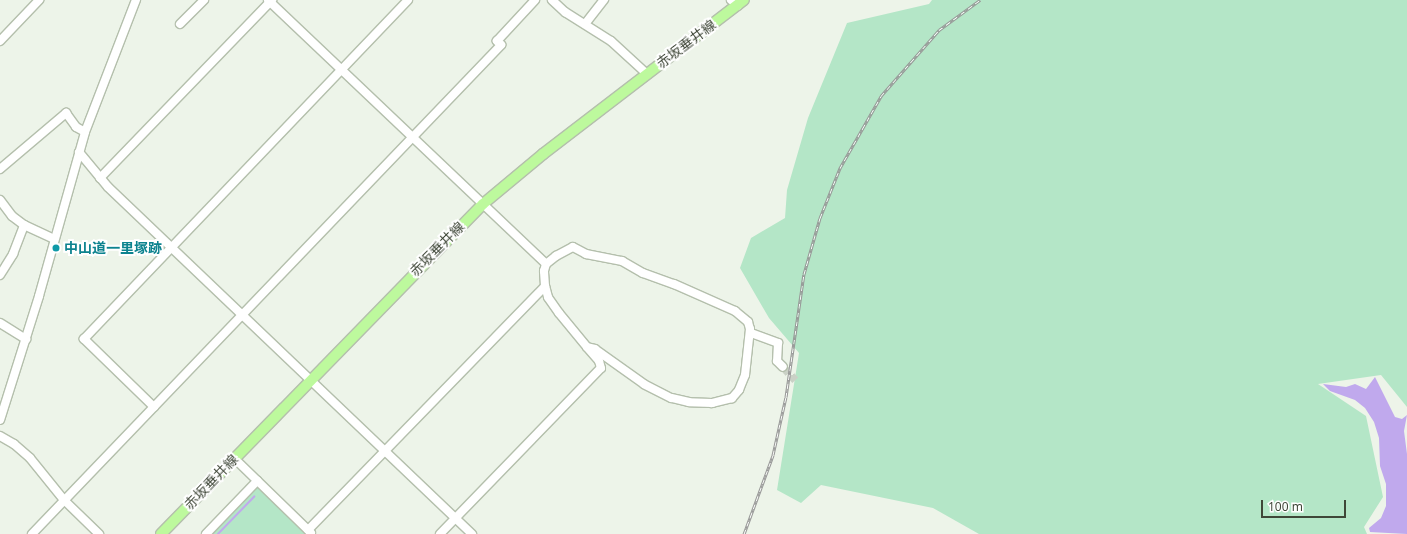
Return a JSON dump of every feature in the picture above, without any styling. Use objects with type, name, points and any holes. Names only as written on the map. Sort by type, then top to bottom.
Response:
[{"type":"main road","name":"赤坂垂井線","points":[[161,534],[483,204],[510,180],[738,2]]},
{"type":"street","points":[[0,41],[39,0]]},
{"type":"street","points":[[0,420],[26,339],[85,132],[136,0]]},
{"type":"street","points":[[180,24],[204,0]]},
{"type":"street","points":[[154,407],[84,339],[408,0]]},
{"type":"street","points":[[32,534],[501,45],[498,41],[535,0]]},
{"type":"street","points":[[552,0],[584,24],[611,40],[647,74]]},
{"type":"street","points":[[584,24],[604,0]]},
{"type":"street","points":[[100,178],[270,1],[412,138],[546,264],[545,286],[559,313],[599,361],[601,368],[440,534]]},
{"type":"street","points":[[0,169],[66,113],[76,127],[85,132]]},
{"type":"street","points":[[79,152],[100,178],[472,534]]},
{"type":"street","points":[[0,200],[12,216],[24,226],[54,240]]},
{"type":"street","points":[[0,275],[13,254],[24,226]]},
{"type":"street","points":[[546,264],[573,247],[586,254],[622,261],[643,273],[674,284],[734,311],[748,322],[750,333],[745,375],[740,390],[732,398],[712,403],[689,402],[671,398],[644,384],[596,348],[587,347]]},
{"type":"street","points":[[234,459],[310,532],[385,450],[545,286]]},
{"type":"street","points":[[0,323],[26,339]]},
{"type":"street","points":[[750,333],[778,343],[777,361],[783,367]]},
{"type":"street","points":[[0,436],[14,444],[34,462],[64,500],[99,534]]},
{"type":"street","points":[[206,534],[257,481]]},
{"type":"green space","points":[[932,0],[1407,0],[1407,407],[1381,375],[1318,384],[1366,416],[1383,497],[1364,527],[1367,534],[979,534],[933,508],[821,485],[801,503],[777,490],[799,353],[769,318],[740,268],[751,238],[785,218],[787,190],[808,118],[847,23],[929,4]]},
{"type":"green space","points":[[256,486],[307,534],[211,534]]},
{"type":"shaded area","points":[[1375,377],[1395,417],[1402,419],[1407,415],[1404,431],[1407,454],[1407,534],[1370,532],[1369,528],[1381,518],[1386,506],[1386,484],[1380,466],[1379,438],[1374,422],[1365,408],[1355,400],[1330,391],[1323,384],[1346,387],[1355,384],[1366,389]]},
{"type":"waterway","points":[[218,534],[254,497]]},
{"type":"tunnel","points":[[783,367],[795,380]]},
{"type":"railway","points":[[744,534],[773,455],[786,397],[804,274],[820,218],[840,168],[881,96],[939,30],[980,0]]},
{"type":"place","name":"中山道一里塚跡","points":[[56,248]]}]
